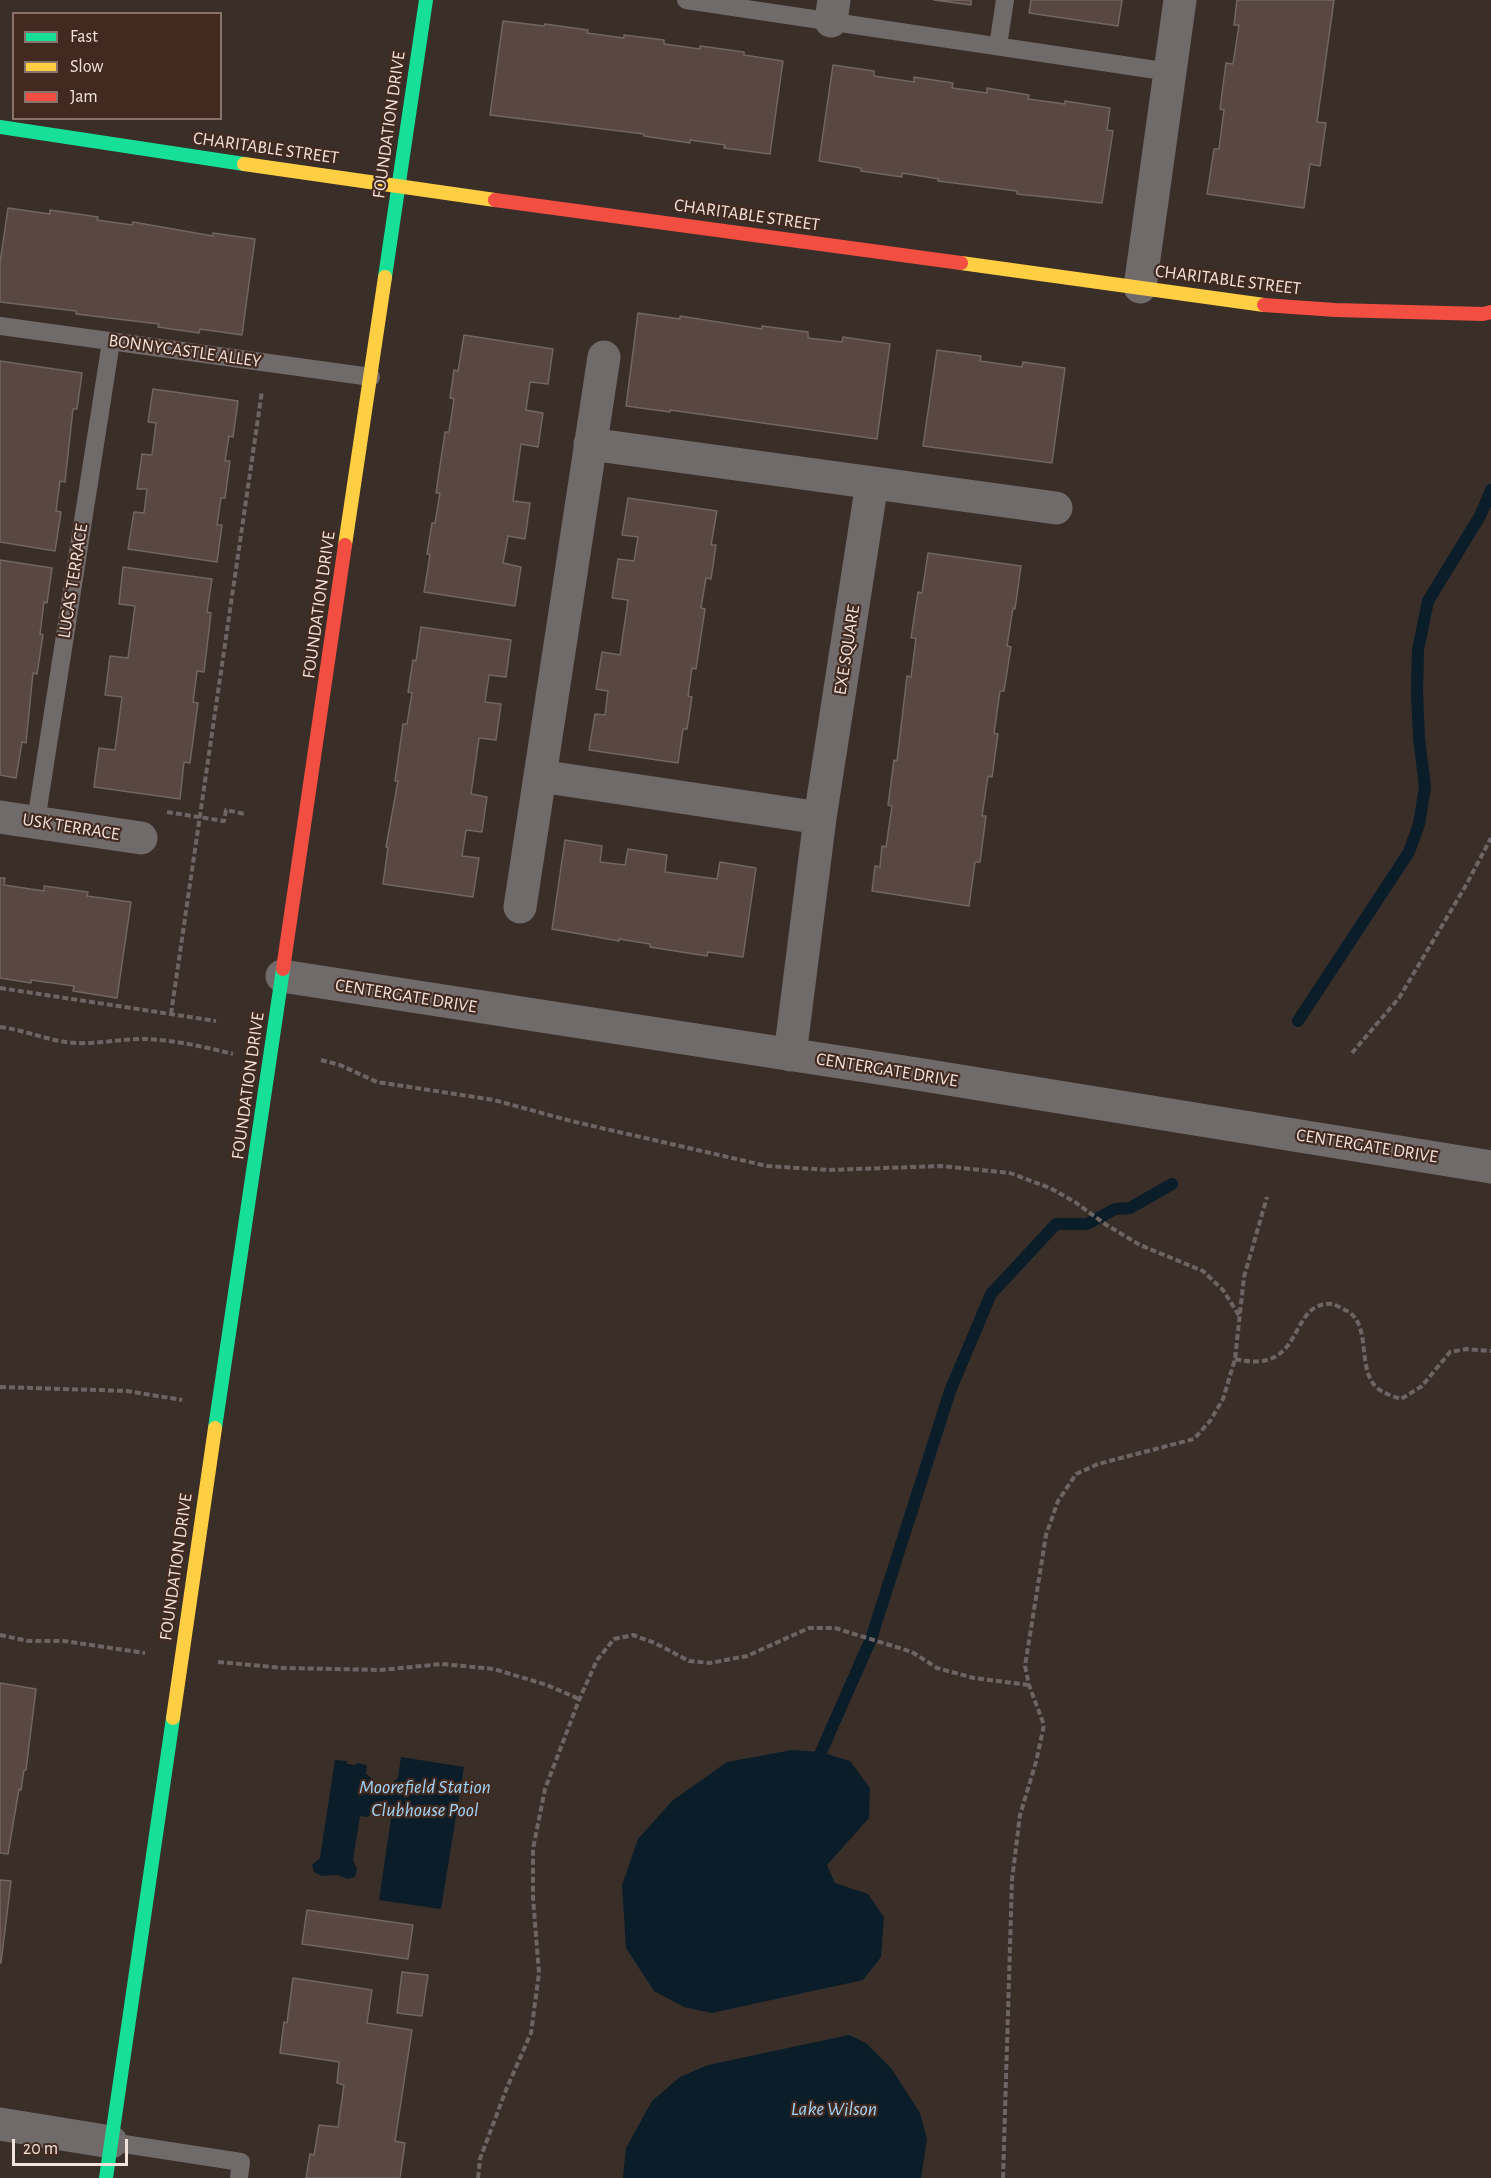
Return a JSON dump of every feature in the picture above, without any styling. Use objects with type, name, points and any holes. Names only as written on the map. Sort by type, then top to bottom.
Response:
[{"type":"street","name":"FOUNDATION DRIVE","points":[[106,2178],[426,0]]},
{"type":"street","points":[[1140,287],[1180,0]]},
{"type":"street","name":"CHARITABLE STREET","points":[[0,127],[398,186],[1243,303],[1335,310],[1483,314],[1491,312]]},
{"type":"street","points":[[520,907],[603,357]]},
{"type":"street","points":[[590,444],[1056,508]]},
{"type":"street","name":"EXE SQUARE","points":[[790,1055],[820,818],[872,483]]},
{"type":"street","points":[[540,776],[820,818]]},
{"type":"street","name":"USK TERRACE","points":[[0,817],[141,838]]},
{"type":"street","name":"CENTERGATE DRIVE","points":[[282,976],[1491,1167]]},
{"type":"street","points":[[0,2124],[111,2142]]},
{"type":"lane","points":[[686,0],[832,11],[998,46],[1170,72]]},
{"type":"lane","points":[[998,46],[1005,0]]},
{"type":"lane","name":"BONNYCASTLE ALLEY","points":[[0,326],[370,377]]},
{"type":"lane","name":"LUCAS TERRACE","points":[[36,821],[111,342]]},
{"type":"lane","points":[[111,2142],[241,2162],[239,2178]]},
{"type":"path","points":[[171,1014],[266,362]]},
{"type":"path","points":[[1353,1053],[1399,998],[1491,838]]},
{"type":"path","points":[[0,988],[216,1021]]},
{"type":"path","points":[[0,1027],[16,1029],[53,1040],[70,1042],[144,1039],[236,1055]]},
{"type":"path","points":[[321,1060],[340,1065],[377,1082],[494,1100],[571,1121],[767,1166],[829,1170],[941,1166],[1010,1173],[1059,1193],[1140,1245],[1203,1271],[1223,1290],[1240,1318]]},
{"type":"path","points":[[1003,2178],[1012,1880],[1020,1815],[1036,1762],[1044,1725],[1029,1685],[1025,1666],[1046,1535],[1058,1501],[1076,1474],[1098,1464],[1194,1439],[1210,1422],[1224,1399],[1235,1359],[1244,1276],[1267,1197]]},
{"type":"path","points":[[1235,1359],[1248,1362],[1268,1361],[1285,1351],[1302,1319],[1316,1307],[1334,1304],[1353,1313],[1361,1327],[1362,1347],[1371,1380],[1381,1391],[1401,1399],[1422,1386],[1450,1352],[1466,1349],[1491,1351]]},
{"type":"path","points":[[0,1387],[127,1391],[218,1406]]},
{"type":"path","points":[[478,2178],[480,2159],[531,2033],[539,1973],[533,1898],[533,1849],[545,1789],[597,1660],[614,1639],[633,1635],[655,1643],[689,1661],[710,1663],[747,1656],[809,1628],[835,1628],[912,1652],[937,1668],[974,1677],[1029,1685]]},
{"type":"path","points":[[0,1635],[28,1641],[64,1641],[181,1659],[284,1668],[381,1670],[442,1664],[494,1669],[547,1685],[579,1700]]},
{"type":"water","points":[[792,1750],[821,1752],[850,1761],[870,1788],[869,1818],[827,1865],[835,1883],[868,1894],[884,1917],[881,1957],[863,1980],[712,2013],[684,2007],[654,1991],[626,1948],[622,1885],[638,1839],[672,1801],[727,1762]]},
{"type":"water","name":"Moorefield Station Clubhouse Pool","points":[[401,1757],[464,1767],[441,1909],[379,1900],[392,1812],[386,1802],[380,1801],[378,1810],[373,1811],[368,1817],[360,1816],[353,1860],[357,1869],[355,1877],[348,1879],[337,1875],[322,1876],[314,1872],[312,1865],[320,1858],[335,1760],[347,1761],[347,1764],[367,1765],[366,1774],[373,1779],[373,1783],[389,1785],[398,1778]]},
{"type":"water","name":"Lake Wilson","points":[[849,2035],[866,2043],[891,2068],[920,2113],[927,2139],[921,2178],[623,2178],[626,2148],[652,2101],[680,2077],[708,2065]]},
{"type":"building","points":[[934,0],[971,0],[971,5]]},
{"type":"building","points":[[1031,0],[1122,0],[1118,26],[1029,13]]},
{"type":"building","points":[[1237,0],[1334,0],[1317,122],[1326,123],[1320,166],[1310,164],[1304,208],[1207,194],[1214,149],[1219,149],[1224,110],[1220,109],[1226,63],[1233,64],[1239,25],[1234,25]]},
{"type":"building","points":[[503,21],[588,30],[587,33],[624,38],[624,35],[664,40],[664,44],[744,52],[744,55],[783,61],[770,154],[724,148],[725,145],[690,140],[690,143],[644,136],[644,134],[490,115]]},
{"type":"building","points":[[833,65],[874,71],[874,76],[914,82],[914,77],[953,83],[952,88],[987,93],[987,88],[1029,95],[1028,99],[1065,104],[1065,101],[1110,108],[1107,130],[1113,131],[1102,203],[1017,194],[1017,191],[938,181],[939,179],[902,173],[902,177],[861,171],[861,168],[819,161]]},
{"type":"building","points":[[8,208],[50,214],[50,210],[132,225],[133,222],[213,236],[213,233],[255,239],[242,335],[200,329],[199,333],[158,327],[159,324],[76,314],[76,311],[0,302],[0,263]]},
{"type":"building","points":[[638,313],[680,319],[680,316],[762,329],[762,326],[808,332],[808,338],[842,342],[843,337],[890,344],[877,439],[626,406]]},
{"type":"building","points":[[464,335],[553,349],[548,384],[530,382],[526,410],[543,413],[538,447],[521,444],[513,501],[530,503],[525,539],[508,536],[503,563],[521,567],[515,606],[424,592],[432,523],[435,523],[440,493],[436,493],[445,432],[449,432],[454,399],[450,398],[454,370],[458,371]]},
{"type":"building","points":[[937,350],[981,356],[980,361],[1022,367],[1023,362],[1065,368],[1052,463],[923,446]]},
{"type":"building","points":[[0,361],[82,373],[77,409],[73,409],[65,482],[60,481],[56,511],[61,512],[55,551],[0,542]]},
{"type":"building","points":[[153,389],[238,401],[233,437],[229,436],[225,461],[230,461],[225,498],[221,498],[217,525],[222,525],[217,562],[128,549],[134,512],[144,513],[147,489],[137,489],[142,454],[152,455],[156,423],[148,422]]},
{"type":"building","points":[[628,498],[717,511],[711,545],[716,545],[711,579],[706,578],[701,608],[705,609],[696,669],[692,668],[688,696],[692,697],[687,729],[683,729],[678,763],[589,750],[595,714],[605,715],[608,691],[596,689],[602,652],[620,655],[628,600],[612,598],[618,559],[634,561],[638,537],[622,535]]},
{"type":"building","points":[[928,553],[1021,566],[1007,646],[1011,647],[1004,691],[1000,691],[994,733],[998,734],[992,777],[988,776],[982,816],[986,816],[980,862],[975,862],[969,906],[872,891],[875,866],[880,867],[882,846],[886,847],[892,806],[888,805],[894,760],[897,761],[907,676],[911,677],[916,638],[911,638],[918,592],[922,593]]},
{"type":"building","points":[[0,560],[52,568],[47,603],[44,602],[40,634],[43,635],[37,674],[33,673],[26,743],[22,742],[16,778],[0,775]]},
{"type":"building","points":[[123,567],[212,579],[207,612],[211,613],[204,672],[197,671],[193,702],[198,703],[190,763],[184,762],[180,799],[94,787],[99,748],[115,750],[122,697],[105,695],[110,656],[128,658],[135,606],[119,604]]},
{"type":"building","points":[[421,627],[511,640],[506,677],[489,675],[485,702],[501,704],[496,740],[479,738],[471,794],[487,797],[482,832],[466,830],[462,856],[479,858],[473,897],[383,884],[388,847],[386,847],[398,781],[395,781],[403,724],[407,724],[412,693],[408,692]]},
{"type":"building","points":[[565,840],[602,846],[600,862],[625,865],[628,849],[667,855],[665,872],[717,879],[720,862],[756,868],[743,957],[708,952],[707,956],[650,947],[650,944],[552,929]]},
{"type":"building","points":[[0,878],[5,878],[4,885],[44,891],[44,886],[88,892],[87,896],[131,902],[117,998],[73,991],[74,986],[0,978]]},
{"type":"building","points":[[0,1683],[36,1689],[26,1770],[24,1770],[21,1790],[19,1789],[8,1854],[0,1853]]},
{"type":"building","points":[[0,1880],[11,1881],[1,1963],[0,1963]]},
{"type":"building","points":[[307,1910],[413,1925],[408,1959],[302,1944]]},
{"type":"building","points":[[402,1972],[428,1975],[422,2016],[397,2013]]},
{"type":"building","points":[[293,1978],[372,1990],[367,2023],[412,2030],[395,2141],[405,2143],[400,2178],[306,2178],[310,2154],[314,2155],[319,2125],[338,2127],[344,2085],[337,2083],[339,2062],[280,2053]]},
{"type":"waterway","points":[[1298,1021],[1409,852],[1419,824],[1425,787],[1419,738],[1417,692],[1418,650],[1428,601],[1480,516],[1491,490]]},
{"type":"waterway","points":[[821,1752],[871,1639],[950,1391],[991,1294],[1056,1224],[1087,1224],[1115,1209],[1130,1208],[1172,1184]]},
{"type":"traffic: fast","points":[[385,277],[426,0]]},
{"type":"traffic: fast","points":[[0,127],[244,164]]},
{"type":"traffic: fast","points":[[215,1428],[283,969]]},
{"type":"traffic: fast","points":[[106,2178],[173,1718]]},
{"type":"traffic: slow","points":[[244,164],[495,200]]},
{"type":"traffic: slow","points":[[961,263],[1264,305]]},
{"type":"traffic: slow","points":[[345,545],[385,277]]},
{"type":"traffic: slow","points":[[173,1718],[215,1428]]},
{"type":"traffic: jam","points":[[495,200],[961,263]]},
{"type":"traffic: jam","points":[[1264,305],[1335,310],[1483,314],[1491,312]]},
{"type":"traffic: jam","points":[[283,969],[345,545]]}]
